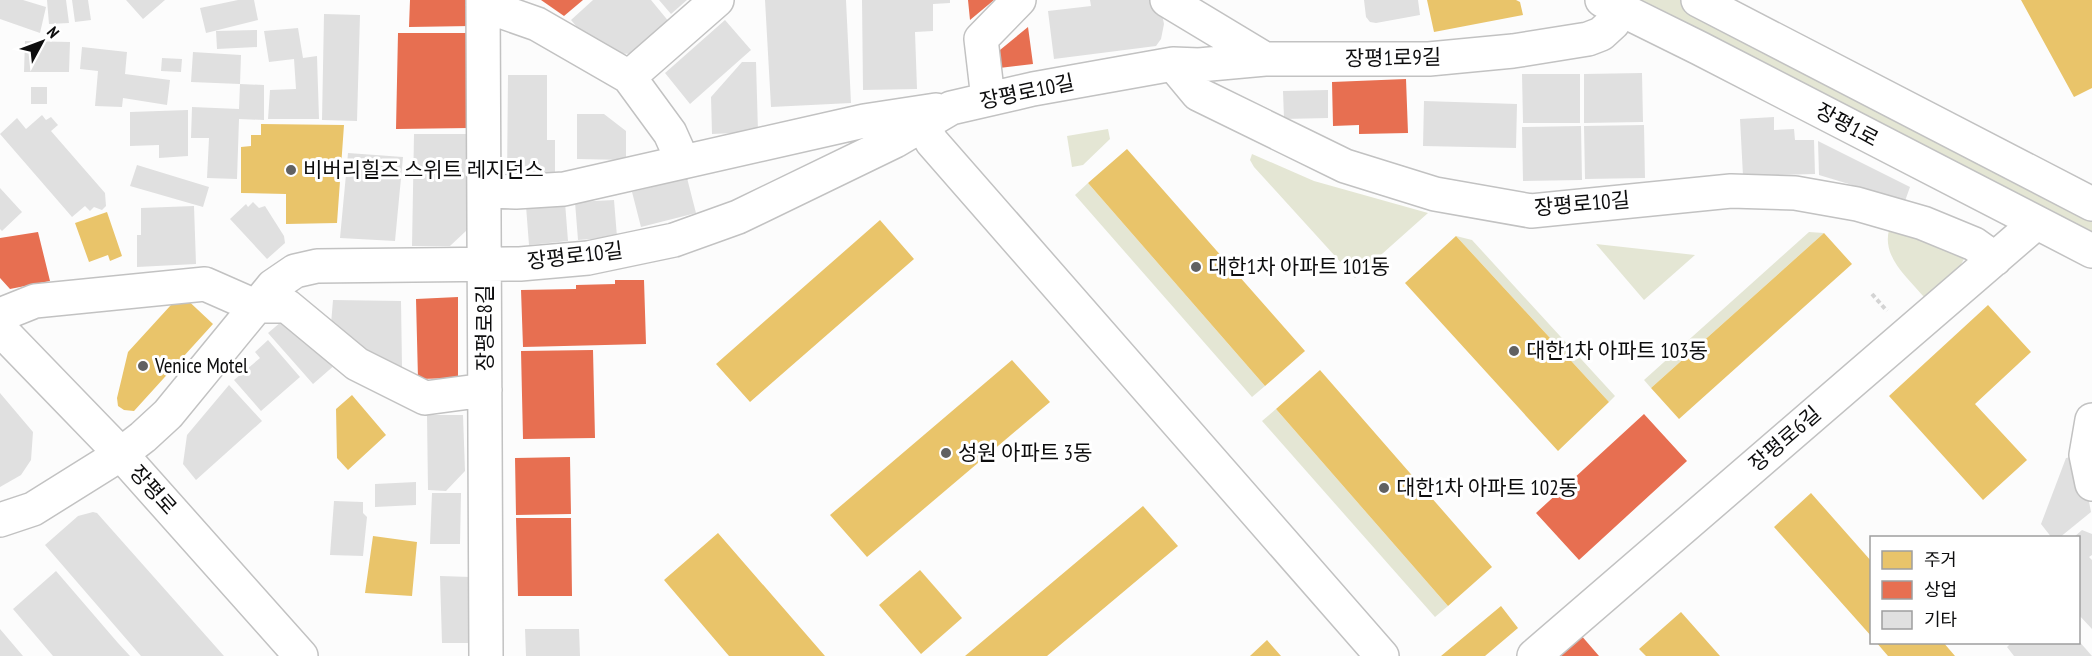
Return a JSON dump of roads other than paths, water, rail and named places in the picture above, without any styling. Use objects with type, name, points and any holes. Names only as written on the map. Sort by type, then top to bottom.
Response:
[{"type":"street","points":[[629,77],[717,0]]},
{"type":"street","points":[[988,99],[981,39],[1019,0]]},
{"type":"street","points":[[1167,0],[1265,59]]},
{"type":"street","points":[[483,2],[537,24],[629,77],[669,133],[683,162]]},
{"type":"street","name":"장평로8길","points":[[483,2],[486,656]]},
{"type":"street","name":"장평1로","points":[[1711,4],[2092,204]]},
{"type":"street","name":"장평1로9길","points":[[1173,64],[1199,65],[1265,59],[1429,59],[1523,50],[1588,39],[1601,33],[1607,28],[1612,5]]},
{"type":"street","name":"장평1로","points":[[1612,5],[2092,251]]},
{"type":"street","name":"장평로10길","points":[[0,520],[33,509],[121,454],[168,414],[255,306],[273,286],[295,271],[317,266],[520,264],[588,258],[674,240],[738,217],[924,126],[951,108],[1033,89],[1173,64],[1198,94],[1345,166],[1435,194],[1531,211],[1731,191],[1795,193],[1857,204],[1923,223],[1974,244],[1995,259]]},
{"type":"street","points":[[484,191],[564,189],[864,121],[951,108]]},
{"type":"street","points":[[924,126],[939,151],[1382,656]]},
{"type":"street","name":"장평로6길","points":[[1534,656],[2036,223]]},
{"type":"street","points":[[0,315],[35,301],[205,284],[255,306],[287,306],[357,364],[425,398],[485,390]]},
{"type":"street","name":"장평로","points":[[0,329],[121,454],[293,653]]},
{"type":"street","points":[[2092,420],[2086,455],[2092,484]]},
{"type":"place","name":"비버리힐즈 스위트 레지던스","points":[[291,170]]},
{"type":"place","name":"대한1차 아파트 101동","points":[[1196,267]]},
{"type":"place","name":"대한1차 아파트 103동","points":[[1514,351]]},
{"type":"place","name":"Venice Motel","points":[[143,366]]},
{"type":"place","name":"성원 아파트 3동","points":[[946,453]]},
{"type":"place","name":"대한1차 아파트 102동","points":[[1384,488]]}]
